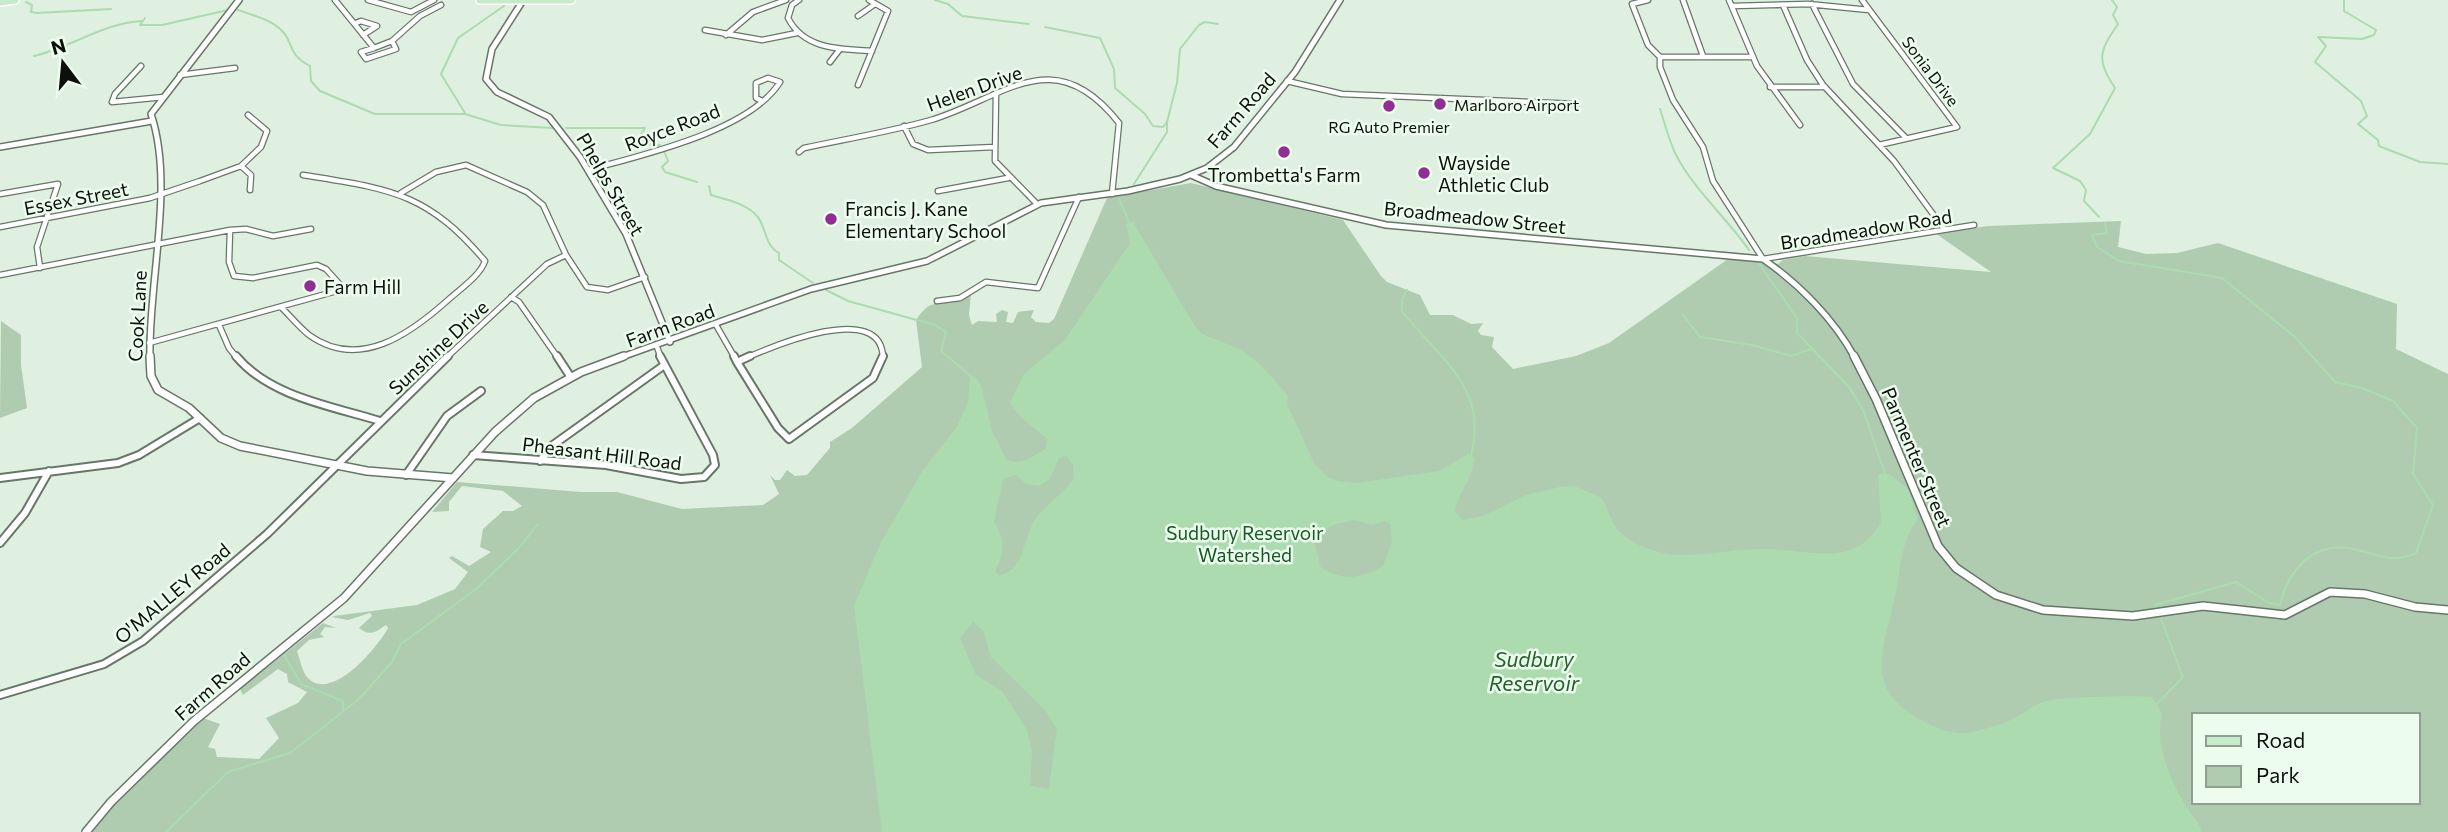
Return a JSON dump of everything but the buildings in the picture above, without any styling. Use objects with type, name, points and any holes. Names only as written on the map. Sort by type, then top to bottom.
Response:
[{"type":"main road","points":[[0,2],[15,0]]},
{"type":"main road","points":[[480,0],[571,0]]},
{"type":"street","points":[[0,147],[152,121],[151,114],[239,0]]},
{"type":"street","points":[[335,0],[374,48]]},
{"type":"street","points":[[368,0],[420,16]]},
{"type":"street","points":[[411,12],[434,0]]},
{"type":"street","points":[[726,35],[753,12],[786,0]]},
{"type":"street","points":[[798,0],[792,5],[788,18],[797,33],[813,42],[840,49],[872,51]]},
{"type":"street","points":[[858,85],[888,11],[869,0]]},
{"type":"street","name":"Farm Road","points":[[86,832],[111,802],[187,727],[235,684],[306,631],[344,598],[387,554],[472,455],[534,398],[570,376],[657,347],[822,285],[928,261],[1037,204],[1112,194],[1191,175],[1229,153],[1287,81],[1340,0]]},
{"type":"street","points":[[1648,0],[1633,2],[1648,45],[1660,57],[1665,83],[1703,147],[1713,181],[1763,259]]},
{"type":"street","points":[[1683,0],[1703,56]]},
{"type":"street","points":[[1729,0],[1752,57],[1770,87],[1800,125]]},
{"type":"street","name":"Sonia Drive","points":[[1862,0],[1957,127],[1879,145]]},
{"type":"street","name":"Phelps Street","points":[[522,2],[492,51],[486,73],[487,83],[495,92],[532,106],[550,117],[588,170],[645,277],[670,342]]},
{"type":"street","points":[[859,16],[875,4]]},
{"type":"street","points":[[1732,6],[1812,4],[1870,10]]},
{"type":"street","points":[[1812,4],[1853,84],[1905,137]]},
{"type":"street","points":[[393,41],[396,49],[366,59],[361,52],[393,41],[420,16],[441,5]]},
{"type":"street","points":[[1783,5],[1807,60],[1825,87],[1879,145],[1944,229]]},
{"type":"street","points":[[356,23],[361,21],[377,26],[363,35]]},
{"type":"street","points":[[705,30],[765,42],[797,33]]},
{"type":"street","points":[[830,62],[840,49]]},
{"type":"street","points":[[1660,57],[1752,57]]},
{"type":"street","points":[[141,66],[115,94],[112,102],[164,97]]},
{"type":"street","points":[[180,75],[235,68]]},
{"type":"street","name":"Royce Road","points":[[588,170],[685,141],[736,118],[762,101],[780,87],[780,82],[764,78],[756,83],[756,98],[762,101]]},
{"type":"street","name":"Helen Drive","points":[[799,152],[949,114],[996,93],[1032,81],[1069,85],[1092,93],[1119,123],[1112,194]]},
{"type":"street","points":[[1287,81],[1342,94],[1577,104]]},
{"type":"street","points":[[1770,87],[1825,87]]},
{"type":"street","points":[[996,93],[995,161],[1008,178],[1037,204]]},
{"type":"street","points":[[158,194],[241,166],[261,147],[267,131],[248,115]]},
{"type":"street","name":"Cook Lane","points":[[152,121],[159,132],[157,243],[149,343],[153,383],[200,418],[221,438],[240,446],[334,465],[406,475],[453,478]]},
{"type":"street","points":[[904,126],[913,144],[928,150],[995,147]]},
{"type":"street","points":[[241,166],[251,175],[250,190]]},
{"type":"street","points":[[401,193],[445,168],[475,166],[537,199],[566,255],[587,287],[608,290],[645,277]]},
{"type":"street","points":[[282,308],[300,328],[325,344],[353,353],[378,350],[414,329],[483,267],[485,261],[470,243],[424,204],[401,193],[303,175]]},
{"type":"street","name":"Broadmeadow Street","points":[[1191,175],[1216,186],[1386,225],[1763,259]]},
{"type":"street","points":[[938,191],[1008,178]]},
{"type":"street","points":[[0,194],[58,184],[37,247],[40,268]]},
{"type":"street","name":"Essex Street","points":[[0,227],[158,194]]},
{"type":"street","points":[[937,301],[960,298],[986,282],[1038,288],[1079,197]]},
{"type":"street","name":"Broadmeadow Road","points":[[1763,259],[1974,225]]},
{"type":"street","points":[[0,275],[230,230],[246,229],[273,236],[311,229]]},
{"type":"street","points":[[149,343],[341,291],[341,282],[317,265],[253,278],[234,276],[229,262],[230,230]]},
{"type":"street","name":"Sunshine Drive","points":[[334,465],[547,264],[566,255]]},
{"type":"street","name":"Parmenter Street","points":[[1763,259],[1794,281],[1848,345],[1876,399],[1938,546],[1956,568],[1996,595],[2035,609],[2133,616],[2203,606],[2285,615],[2330,592],[2365,594],[2414,607],[2448,610]]},
{"type":"street","points":[[511,297],[519,302],[570,376]]},
{"type":"street","points":[[219,325],[226,345],[260,380],[380,421]]},
{"type":"street","points":[[716,325],[737,362],[778,428],[789,439],[873,378],[881,367],[883,357],[877,342],[867,336],[837,329],[807,335],[737,362]]},
{"type":"street","name":"Pheasant Hill Road","points":[[472,455],[627,468],[681,479],[704,477],[712,471],[713,455],[663,366],[657,347]]},
{"type":"street","points":[[540,460],[554,445],[663,366]]},
{"type":"street","points":[[406,475],[435,429],[467,399],[481,391]]},
{"type":"street","points":[[0,478],[127,461],[200,418]]},
{"type":"street","name":"O'MALLEY Road","points":[[0,695],[104,664],[130,651],[267,534],[334,465]]},
{"type":"street","points":[[0,543],[25,513],[49,471]]},
{"type":"green space","name":"Sudbury Reservoir Watershed","points":[[1191,183],[1343,220],[1387,282],[1420,295],[1430,315],[1453,315],[1471,324],[1483,323],[1478,331],[1481,335],[1494,337],[1492,347],[1513,369],[1576,356],[1609,343],[1728,259],[1778,264],[1783,260],[1805,256],[1991,272],[1935,233],[1988,226],[2121,221],[2118,247],[2146,254],[2177,253],[2218,243],[2397,304],[2396,349],[2448,374],[2448,832],[92,832],[108,811],[203,718],[220,724],[208,747],[215,749],[217,757],[259,759],[279,738],[266,718],[298,703],[307,692],[288,682],[287,674],[278,669],[243,695],[240,689],[323,623],[336,628],[325,627],[320,634],[324,637],[309,640],[297,651],[305,674],[317,683],[328,683],[353,670],[388,628],[386,625],[370,633],[359,628],[372,616],[370,613],[348,620],[332,617],[417,605],[455,589],[468,572],[449,558],[452,556],[469,566],[491,552],[480,547],[483,529],[503,511],[513,511],[522,506],[503,491],[462,486],[449,502],[449,511],[432,512],[457,482],[581,492],[617,492],[682,509],[763,505],[779,494],[770,475],[775,480],[780,480],[787,470],[795,476],[807,475],[830,448],[830,442],[852,428],[922,367],[916,320],[930,305],[949,303],[971,294],[969,315],[972,325],[978,321],[997,322],[996,314],[1002,310],[1008,312],[1006,322],[1013,323],[1018,312],[1034,310],[1031,317],[1036,322],[1049,323],[1054,319],[1107,198]]},
{"type":"green space","points":[[1,321],[21,335],[21,365],[27,408],[0,418]]},
{"type":"water","name":"Sudbury Reservoir","points":[[1133,222],[1202,334],[1242,350],[1263,367],[1288,396],[1287,404],[1314,463],[1328,477],[1338,481],[1357,483],[1439,471],[1468,454],[1474,458],[1473,466],[1455,511],[1463,520],[1483,516],[1526,495],[1575,486],[1602,498],[1613,523],[1623,535],[1657,552],[1692,555],[1763,549],[1828,554],[1857,547],[1870,537],[1881,522],[1878,474],[1889,474],[1908,489],[1918,520],[1908,535],[1905,546],[1882,654],[1884,682],[1891,695],[1903,708],[1921,720],[1939,729],[1959,733],[1998,725],[2051,700],[2152,697],[2162,714],[2160,739],[2166,763],[2176,787],[2202,832],[882,832],[854,606],[881,542],[923,470],[956,428],[968,403],[970,377],[974,376],[981,385],[992,431],[1007,460],[1023,461],[1046,448],[1047,439],[1022,418],[1010,402],[1024,374],[1065,340],[1130,243],[1126,224]],"holes":[[[1066,456],[1073,465],[1074,478],[1036,518],[1015,566],[999,576],[995,571],[1002,552],[1002,541],[994,522],[1003,479],[1016,475],[1026,484],[1039,486],[1050,479],[1059,458]],[[1355,520],[1371,525],[1385,521],[1390,524],[1392,542],[1383,566],[1367,574],[1352,577],[1337,575],[1321,568],[1314,542],[1327,529]],[[973,622],[983,630],[991,657],[1044,709],[1057,729],[1049,789],[1030,786],[1032,751],[1027,730],[1002,691],[976,675],[960,638]]]},
{"type":"waterway","points":[[935,0],[948,4],[962,16],[1029,24]]},
{"type":"waterway","points":[[2099,217],[2084,201],[2086,190],[2080,181],[2053,168],[2090,134],[2115,88],[2105,70],[2102,56],[2118,24],[2113,15],[2117,7],[2112,0]]},
{"type":"waterway","points":[[2344,0],[2344,11],[2376,30],[2374,35],[2362,39],[2318,37],[2326,46],[2315,62],[2361,101],[2367,116],[2358,124],[2378,140],[2379,146],[2420,162],[2448,164]]},
{"type":"waterway","points":[[26,2],[32,5],[31,12],[37,13],[111,9]]},
{"type":"waterway","points":[[465,113],[441,74],[458,38],[504,6]]},
{"type":"waterway","points":[[145,18],[140,25],[162,25],[228,10]]},
{"type":"waterway","points":[[238,10],[262,18],[279,28],[298,57],[310,66],[311,81],[320,91],[375,114],[465,114],[501,125],[553,128]]},
{"type":"waterway","points":[[34,56],[114,26],[142,21]]},
{"type":"waterway","points":[[1167,122],[1177,83],[1180,49],[1199,25],[1205,22],[1218,24]]},
{"type":"waterway","points":[[1045,27],[1100,38],[1114,69],[1115,88],[1145,114],[1153,126],[1163,127],[1167,122]]},
{"type":"waterway","points":[[1660,109],[1671,144],[1684,168],[1749,250]]},
{"type":"waterway","points":[[1134,184],[1167,132],[1167,122]]},
{"type":"waterway","points":[[566,128],[645,128],[638,139],[642,144],[660,145]]},
{"type":"waterway","points":[[664,151],[668,161],[662,167],[665,172],[697,182]]},
{"type":"waterway","points":[[709,186],[711,195],[735,202],[757,216],[768,241],[779,253],[779,260],[813,283]]},
{"type":"waterway","points":[[1119,198],[1129,223]]},
{"type":"waterway","points":[[2105,223],[2107,233],[2092,235],[2097,247],[2119,261],[2222,278],[2295,337],[2335,382],[2362,388],[2393,401],[2417,428],[2413,474],[2433,505],[2416,553],[2392,558],[2353,549],[2326,549],[2314,554],[2296,570],[2289,580],[2280,605],[2269,603],[2236,582],[2155,605],[2157,608]]},
{"type":"waterway","points":[[1758,262],[1797,318],[1797,333],[1850,388],[1864,412],[1885,474]]},
{"type":"waterway","points":[[826,290],[848,301],[935,325],[946,332],[941,351],[972,377]]},
{"type":"waterway","points":[[1407,290],[1402,300],[1402,311],[1445,360],[1467,392],[1475,431],[1471,455]]},
{"type":"waterway","points":[[1683,315],[1700,337],[1752,345],[1791,356],[1811,349]]},
{"type":"waterway","points":[[166,832],[228,772],[290,753],[359,699],[392,662],[401,644],[476,589],[519,548],[538,524]]},
{"type":"waterway","points":[[2157,704],[2183,677],[2161,619]]},
{"type":"waterway","points":[[283,653],[301,684],[343,701],[343,710]]},
{"type":"place","name":"Marlboro Airport","points":[[1440,104]]},
{"type":"place","name":"RG Auto Premier","points":[[1389,106]]},
{"type":"place","name":"Trombetta's Farm","points":[[1284,152]]},
{"type":"place","name":"Wayside Athletic Club","points":[[1424,173]]},
{"type":"place","name":"Francis J. Kane Elementary School","points":[[831,219]]},
{"type":"place","name":"Farm Hill","points":[[310,286]]}]
